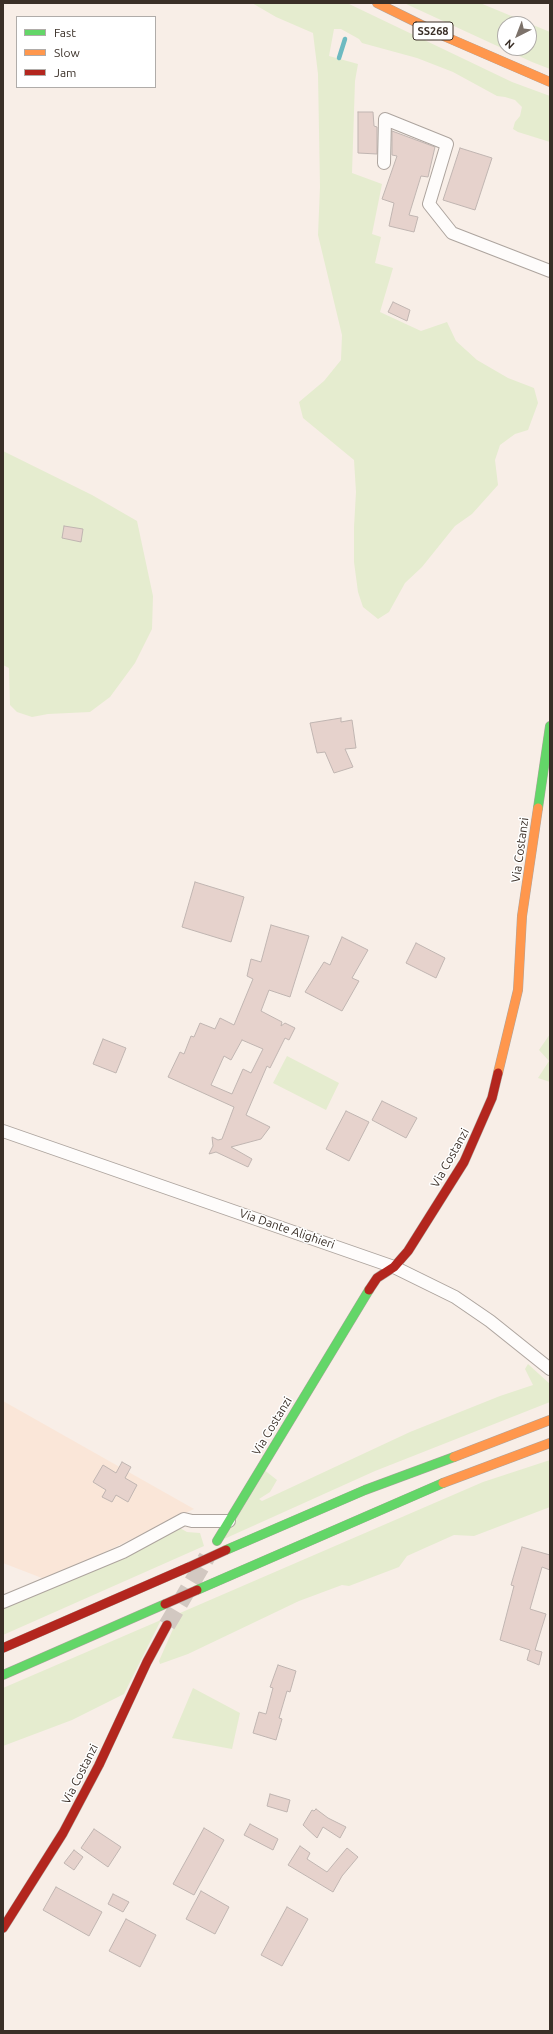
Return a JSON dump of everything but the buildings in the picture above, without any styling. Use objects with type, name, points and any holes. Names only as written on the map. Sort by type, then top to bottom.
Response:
[{"type":"main road","name":"SS268","points":[[377,3],[446,37],[550,82]]},
{"type":"main road","name":"Via Costanzi","points":[[217,1541],[358,1305],[377,1278],[394,1267],[408,1251],[464,1162],[492,1098],[518,990],[522,916],[550,726]]},
{"type":"main road","points":[[3,1648],[365,1490],[550,1420]]},
{"type":"main road","points":[[3,1675],[460,1476],[550,1443]]},
{"type":"main road","name":"Via Costanzi","points":[[3,1928],[62,1833],[99,1765],[147,1662],[167,1626]]},
{"type":"street","points":[[384,163],[385,119],[447,144],[429,204],[452,233],[550,271]]},
{"type":"street","name":"Via Dante Alighieri","points":[[3,1131],[394,1267],[455,1297],[490,1321],[550,1369]]},
{"type":"street","points":[[3,1602],[123,1552],[184,1518],[192,1521],[229,1521]]},
{"type":"shaded area","points":[[3,1401],[194,1509],[47,1580],[3,1563]]},
{"type":"green space","points":[[252,3],[347,3],[512,82],[550,96],[550,142],[513,129],[515,122],[520,116],[522,107],[515,100],[497,96],[453,72],[417,58],[362,43],[359,39],[341,29],[334,29],[329,56],[358,64],[355,81],[352,173],[382,184],[372,234],[381,237],[375,263],[393,268],[380,312],[421,331],[447,322],[456,341],[477,360],[508,378],[534,388],[538,403],[528,430],[515,434],[500,445],[495,460],[498,485],[472,514],[455,526],[422,567],[405,583],[389,612],[378,619],[363,607],[358,592],[354,562],[356,492],[354,460],[303,418],[299,402],[324,381],[341,360],[342,335],[318,235],[320,187],[318,74],[313,33],[276,17]]},
{"type":"green space","points":[[404,3],[480,3],[511,16],[497,16],[497,46]]},
{"type":"green space","points":[[537,27],[550,32],[550,69],[519,56],[537,56]]},
{"type":"green space","points":[[3,451],[92,495],[137,521],[153,596],[152,629],[135,663],[110,697],[90,712],[48,714],[32,717],[17,712],[10,705],[9,668],[3,665]]},
{"type":"green space","points":[[550,1034],[550,1082],[538,1078],[549,1061],[539,1050]]},
{"type":"green space","points":[[287,1056],[339,1083],[326,1110],[273,1083]]},
{"type":"green space","points":[[528,1364],[550,1384],[550,1402],[375,1471],[224,1539],[263,1469],[277,1480],[270,1492],[259,1499],[262,1501],[410,1432],[500,1396],[533,1385],[525,1369]]},
{"type":"green space","points":[[550,1460],[550,1507],[474,1536],[454,1535],[407,1556],[399,1567],[349,1586],[342,1585],[299,1601],[188,1654],[160,1664],[159,1661],[180,1613],[483,1482]]},
{"type":"green space","points":[[178,1527],[187,1532],[200,1533],[204,1546],[3,1635],[3,1606]]},
{"type":"green space","points":[[161,1620],[124,1694],[72,1720],[3,1746],[3,1688]]},
{"type":"green space","points":[[193,1688],[240,1713],[232,1749],[172,1738]]},
{"type":"waterway","points":[[339,58],[345,39]]},
{"type":"tunnel","points":[[167,1625],[207,1557]]},
{"type":"traffic: fast","points":[[538,808],[550,726]]},
{"type":"traffic: fast","points":[[217,1541],[369,1290]]},
{"type":"traffic: fast","points":[[226,1550],[365,1490],[454,1457]]},
{"type":"traffic: fast","points":[[197,1590],[443,1483]]},
{"type":"traffic: fast","points":[[3,1675],[165,1604]]},
{"type":"traffic: slow","points":[[377,3],[446,37],[550,82]]},
{"type":"traffic: slow","points":[[498,1073],[518,990],[522,916],[538,808]]},
{"type":"traffic: slow","points":[[454,1457],[550,1420]]},
{"type":"traffic: slow","points":[[443,1483],[550,1443]]},
{"type":"traffic: jam","points":[[369,1290],[377,1278],[394,1267],[408,1251],[464,1162],[492,1098],[498,1073]]},
{"type":"traffic: jam","points":[[189,1567],[226,1550]]},
{"type":"traffic: jam","points":[[3,1648],[189,1567]]},
{"type":"traffic: jam","points":[[165,1604],[197,1590]]},
{"type":"traffic: jam","points":[[3,1928],[63,1833],[99,1765],[147,1662],[167,1625]]}]
